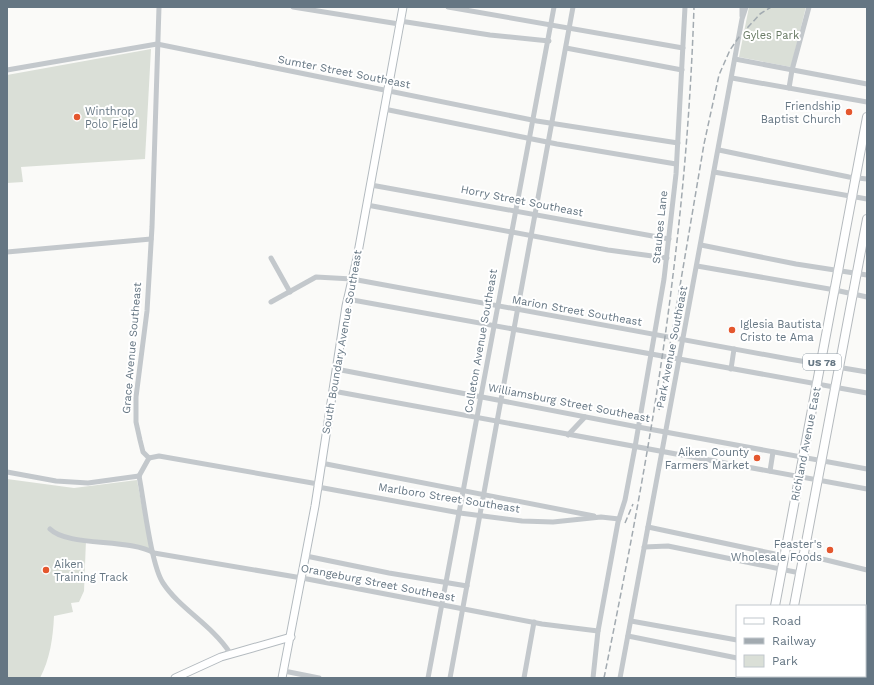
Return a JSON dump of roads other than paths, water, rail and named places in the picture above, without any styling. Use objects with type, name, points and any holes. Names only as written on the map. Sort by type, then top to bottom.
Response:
[{"type":"main road","name":"Richland Avenue East","points":[[775,605],[867,117]]},
{"type":"main road","name":"Richland Avenue East","points":[[794,605],[867,219]]},
{"type":"street","name":"Grace Avenue Southeast","points":[[149,458],[143,452],[136,408],[147,311],[159,7]]},
{"type":"street","points":[[292,7],[316,9],[490,35],[549,41]]},
{"type":"street","name":"South Boundary Avenue Southeast","points":[[283,674],[318,486],[347,299],[367,205],[402,7]]},
{"type":"street","points":[[448,7],[683,48]]},
{"type":"street","name":"Colleton Avenue Southeast","points":[[428,678],[460,512],[493,325],[549,41],[554,7]]},
{"type":"street","points":[[450,678],[481,516],[573,7]]},
{"type":"street","name":"Staubes Lane","points":[[635,447],[667,258],[678,143],[685,7]]},
{"type":"street","name":"Park Avenue Southeast","points":[[742,7],[742,19]]},
{"type":"street","name":"Park Avenue Southeast","points":[[620,678],[742,19],[746,7]]},
{"type":"street","points":[[789,88],[792,70],[809,7]]},
{"type":"street","name":"Sumter Street Southeast","points":[[7,70],[157,44],[387,92],[533,120],[678,143]]},
{"type":"street","points":[[566,48],[682,70]]},
{"type":"street","points":[[735,60],[867,84]]},
{"type":"street","points":[[732,78],[867,102]]},
{"type":"street","points":[[384,109],[548,142],[676,164]]},
{"type":"street","points":[[718,150],[867,179]]},
{"type":"street","points":[[714,172],[867,199]]},
{"type":"street","name":"Horry Street Southeast","points":[[370,185],[669,238]]},
{"type":"street","points":[[367,205],[511,232],[667,258]]},
{"type":"street","points":[[7,252],[151,240]]},
{"type":"street","points":[[701,245],[838,271],[867,275]]},
{"type":"street","points":[[271,258],[290,292]]},
{"type":"street","points":[[697,266],[867,297]]},
{"type":"street","name":"Marion Street Southeast","points":[[271,302],[316,277],[352,279],[655,335],[867,372]]},
{"type":"street","points":[[347,299],[867,393]]},
{"type":"street","points":[[730,369],[734,349]]},
{"type":"street","name":"Williamsburg Street Southeast","points":[[336,369],[867,469]]},
{"type":"street","points":[[333,391],[867,489]]},
{"type":"street","points":[[568,435],[585,417]]},
{"type":"street","points":[[593,678],[598,631],[619,518],[625,500],[635,447]]},
{"type":"street","points":[[770,471],[774,452]]},
{"type":"street","name":"Marlboro Street Southeast","points":[[149,458],[159,456],[481,516],[522,521],[553,522],[601,517]]},
{"type":"street","points":[[149,458],[139,476],[159,576],[163,584],[212,631],[230,653]]},
{"type":"street","name":"Marlboro Street Southeast","points":[[321,463],[484,496],[601,517],[619,518]]},
{"type":"street","points":[[7,472],[82,483],[129,479],[139,476]]},
{"type":"street","points":[[648,527],[784,555],[804,555],[867,570]]},
{"type":"street","name":"Orangeburg Street Southeast","points":[[50,529],[54,533],[65,537],[118,544],[148,550],[154,553],[302,578],[462,610],[598,631]]},
{"type":"street","points":[[644,547],[668,546],[800,573]]},
{"type":"street","points":[[754,564],[757,550]]},
{"type":"street","name":"Orangeburg Street Southeast","points":[[306,556],[389,573],[467,586]]},
{"type":"street","points":[[631,621],[736,640]]},
{"type":"street","points":[[524,678],[534,622]]},
{"type":"street","points":[[628,636],[736,658]]},
{"type":"street","points":[[175,678],[202,664],[230,653],[291,637]]},
{"type":"street","points":[[283,674],[319,678]]},
{"type":"railway","points":[[604,678],[643,477],[667,326],[684,175],[694,7]]},
{"type":"railway","points":[[659,410],[704,144],[719,75],[730,50],[739,37],[760,14],[771,7]]},
{"type":"railway","points":[[625,523],[633,504]]},
{"type":"place","name":"Friendship Baptist Church","points":[[849,112]]},
{"type":"place","name":"Winthrop Polo Field","points":[[77,117]]},
{"type":"place","name":"Iglesia Bautista Cristo te Ama","points":[[732,330]]},
{"type":"place","name":"Aiken County Farmers Market","points":[[757,458]]},
{"type":"place","name":"Feaster's Wholesale Foods","points":[[830,550]]},
{"type":"place","name":"Aiken Training Track","points":[[46,570]]},
{"type":"park label","name":"Gyles Park","points":[[771,35]]}]
